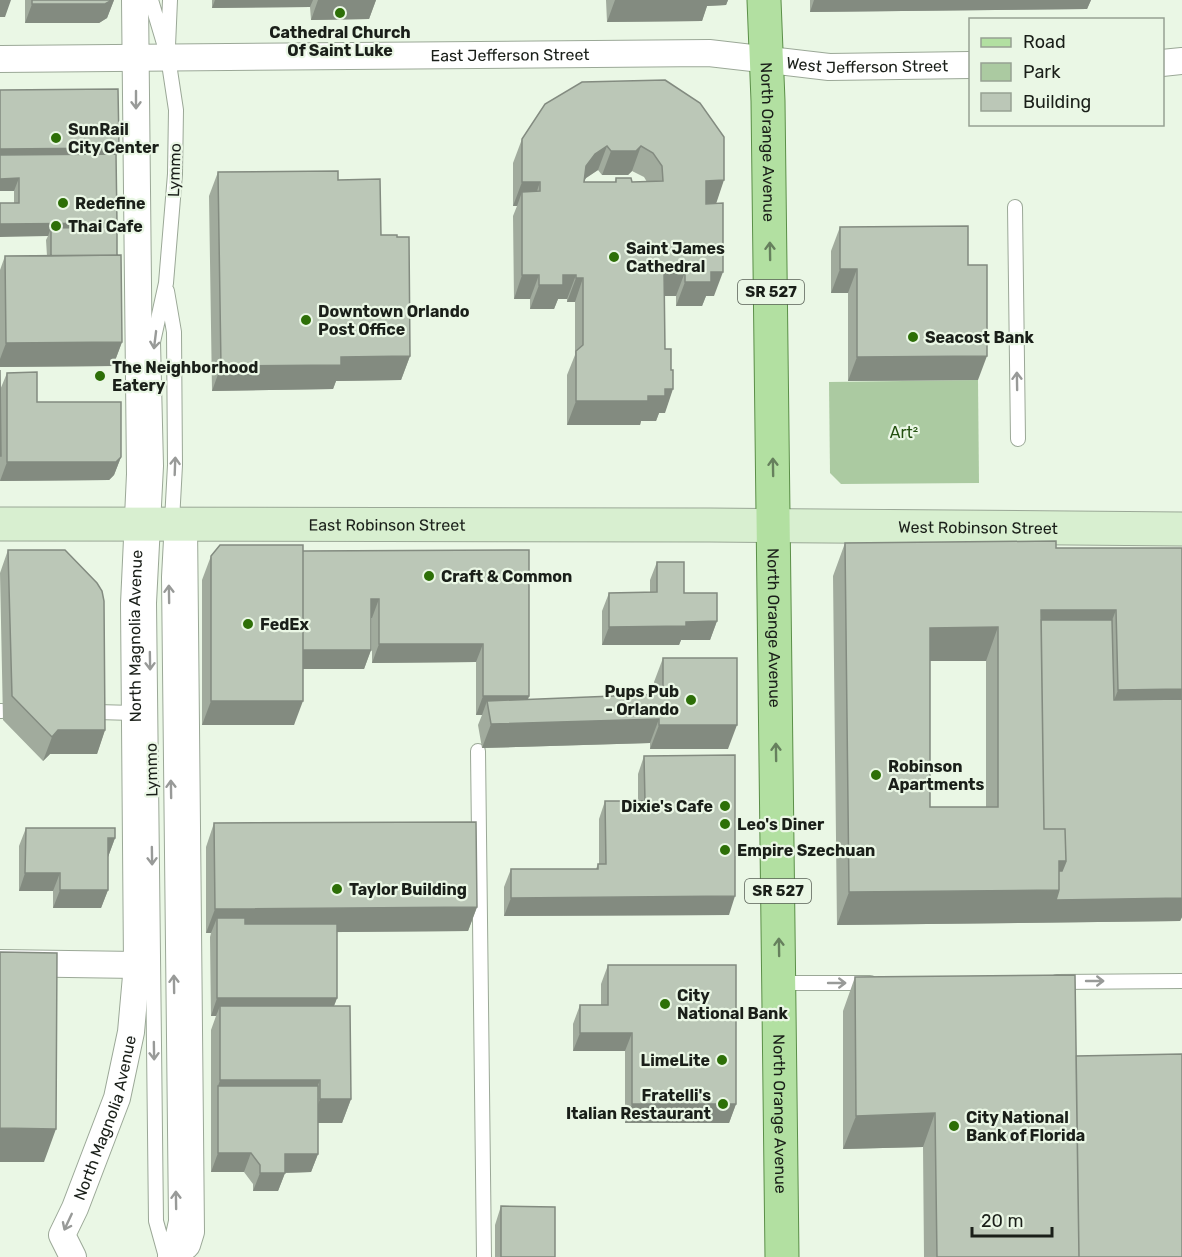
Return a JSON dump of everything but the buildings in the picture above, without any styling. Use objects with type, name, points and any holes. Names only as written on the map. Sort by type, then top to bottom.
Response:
[{"type":"main road","name":"North Orange Avenue","points":[[764,0],[782,1257]]},
{"type":"main road","name":"East Robinson Street","points":[[0,524],[773,526]]},
{"type":"main road","name":"West Robinson Street","points":[[773,526],[1182,529]]},
{"type":"street","name":"North Magnolia Avenue","points":[[135,0],[140,462],[162,524],[191,1232],[187,1245],[168,1257]]},
{"type":"street","name":"East Jefferson Street","points":[[0,59],[709,52],[766,59]]},
{"type":"street","name":"West Jefferson Street","points":[[766,59],[829,67],[969,65]]},
{"type":"street","points":[[1164,63],[1182,61]]},
{"type":"street","name":"North Magnolia Avenue","points":[[73,1257],[62,1235],[75,1208],[117,1098],[131,1032],[137,965],[134,604],[162,524]]},
{"type":"street","points":[[0,963],[137,965]]},
{"type":"lane","name":"Lymmo","points":[[151,0],[168,57],[176,110],[176,174],[166,283],[153,342],[156,466],[162,524]]},
{"type":"lane","name":"Lymmo","points":[[168,57],[170,0]]},
{"type":"lane","points":[[1015,207],[1018,439]]},
{"type":"lane","name":"Lymmo","points":[[166,283],[174,332],[176,465],[162,524],[149,603],[156,1221],[168,1257]]},
{"type":"lane","points":[[97,712],[134,713]]},
{"type":"lane","points":[[478,751],[484,1257]]},
{"type":"lane","points":[[1042,982],[1182,981]]},
{"type":"lane","points":[[779,983],[878,983]]},
{"type":"green space","name":"Art²","points":[[978,380],[979,483],[841,484],[830,473],[829,382]]},
{"type":"place","name":"Cathedral Church Of Saint Luke","points":[[340,13]]},
{"type":"place","name":"SunRail City Center","points":[[56,138]]},
{"type":"place","name":"Redefine","points":[[63,203]]},
{"type":"place","name":"Thai Cafe","points":[[56,226]]},
{"type":"place","name":"Saint James Cathedral","points":[[614,257]]},
{"type":"place","name":"Downtown Orlando Post Office","points":[[306,320]]},
{"type":"place","name":"Seacost Bank","points":[[913,337]]},
{"type":"place","name":"The Neighborhood Eatery","points":[[100,376]]},
{"type":"place","name":"Craft & Common","points":[[429,576]]},
{"type":"place","name":"FedEx","points":[[248,624]]},
{"type":"place","name":"Pups Pub - Orlando","points":[[691,700]]},
{"type":"place","name":"Robinson Apartments","points":[[876,775]]},
{"type":"place","name":"Dixie's Cafe","points":[[725,806]]},
{"type":"place","name":"Leo's Diner","points":[[725,824]]},
{"type":"place","name":"Empire Szechuan","points":[[725,850]]},
{"type":"place","name":"Taylor Building","points":[[337,889]]},
{"type":"place","name":"City National Bank","points":[[665,1004]]},
{"type":"place","name":"LimeLite","points":[[722,1060]]},
{"type":"place","name":"Fratelli's Italian Restaurant","points":[[723,1104]]},
{"type":"place","name":"City National Bank of Florida","points":[[954,1126]]}]
